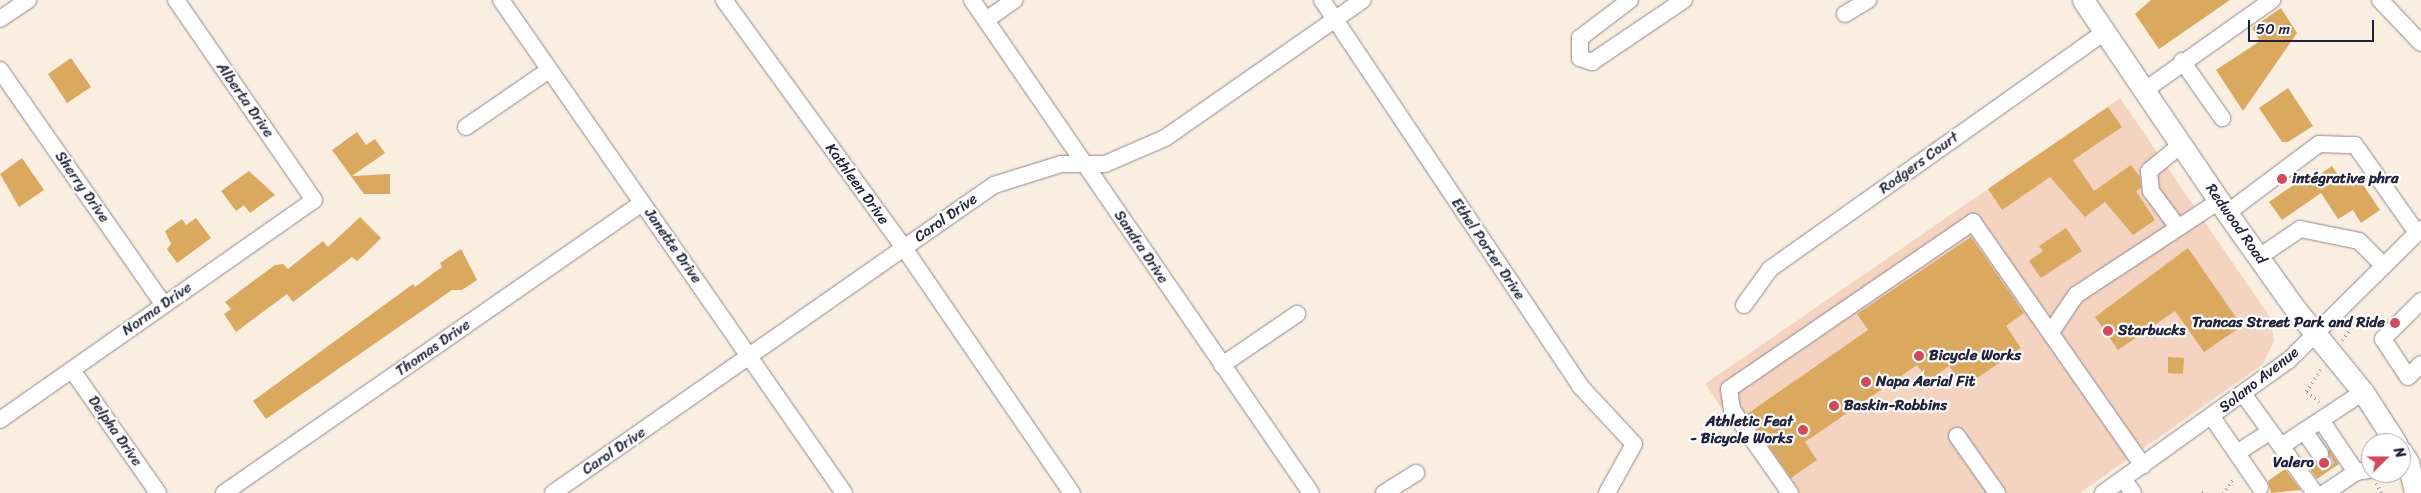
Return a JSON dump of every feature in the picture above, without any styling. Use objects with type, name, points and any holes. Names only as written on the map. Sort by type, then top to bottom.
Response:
[{"type":"main road","name":"Redwood Road","points":[[2083,0],[2223,207],[2363,392],[2390,433]]},
{"type":"main road","points":[[2411,467],[2415,493]]},
{"type":"street","points":[[0,19],[28,0]]},
{"type":"street","name":"Alberta Drive","points":[[176,0],[314,200]]},
{"type":"street","name":"Janette Drive","points":[[501,0],[844,493]]},
{"type":"street","name":"Kathleen Drive","points":[[724,0],[904,248],[1072,493]]},
{"type":"street","name":"Sandra Drive","points":[[972,0],[1311,493]]},
{"type":"street","points":[[986,20],[1015,0]]},
{"type":"street","name":"Ethel Porter Drive","points":[[1322,0],[1580,386],[1634,444],[1607,493]]},
{"type":"street","name":"Carol Drive","points":[[553,493],[994,185],[1061,164],[1104,164],[1165,138],[1363,0]]},
{"type":"street","points":[[1630,0],[1580,38],[1580,58],[1592,62],[1684,0]]},
{"type":"street","points":[[1845,14],[1868,0]]},
{"type":"street","points":[[2145,90],[2182,61],[2272,0]]},
{"type":"street","points":[[2380,0],[2421,43]]},
{"type":"street","name":"Rodgers Court","points":[[1744,305],[1770,269],[2105,32]]},
{"type":"street","points":[[2182,61],[2222,118]]},
{"type":"street","name":"Sherry Drive","points":[[0,70],[163,304]]},
{"type":"street","points":[[466,128],[549,70]]},
{"type":"street","points":[[2177,226],[2151,191],[2149,171],[2182,144]]},
{"type":"street","points":[[2050,332],[2076,295],[2177,226],[2223,207],[2319,144],[2355,145],[2419,231]]},
{"type":"street","name":"Norma Drive","points":[[0,420],[314,200]]},
{"type":"street","name":"Thomas Drive","points":[[224,493],[642,203]]},
{"type":"street","points":[[1790,493],[1732,410],[1729,389],[1973,222],[2143,466]]},
{"type":"street","points":[[2259,257],[2300,229],[2359,241],[2384,266]]},
{"type":"street","name":"Solano Avenue","points":[[2103,493],[2244,395],[2289,360],[2419,231]]},
{"type":"street","points":[[2421,301],[2383,339],[2408,377],[2421,364]]},
{"type":"street","points":[[1222,365],[1297,314]]},
{"type":"street","name":"Delpha Drive","points":[[72,370],[158,493]]},
{"type":"street","points":[[2283,445],[2363,392]]},
{"type":"street","points":[[2244,395],[2269,432],[2283,445],[2314,493]]},
{"type":"street","points":[[2212,417],[2260,487]]},
{"type":"street","points":[[2321,420],[2361,469]]},
{"type":"street","points":[[2304,431],[2320,454]]},
{"type":"street","points":[[2237,453],[2269,432]]},
{"type":"street","points":[[1957,436],[1997,493]]},
{"type":"street","points":[[2325,493],[2335,476],[2361,471]]},
{"type":"street","points":[[1384,493],[1416,473]]},
{"type":"street","points":[[2124,479],[2133,493]]},
{"type":"path","points":[[2223,493],[2232,480]]},
{"type":"path","points":[[2202,492],[2206,493]]},
{"type":"shaded area","points":[[2120,98],[2271,319],[2274,341],[2262,365],[2080,493],[1780,493],[1705,384]]},
{"type":"building","points":[[2151,0],[2230,0],[2159,49],[2135,14]]},
{"type":"building","points":[[2281,8],[2297,33],[2243,111],[2216,70],[2260,41],[2252,28]]},
{"type":"building","points":[[71,58],[91,87],[67,103],[48,74]]},
{"type":"building","points":[[2288,88],[2313,126],[2288,142],[2282,142],[2259,108]]},
{"type":"building","points":[[2108,107],[2122,127],[2073,160],[2094,191],[2131,165],[2140,177],[2141,188],[2136,191],[2155,220],[2133,235],[2105,202],[2085,217],[2050,177],[2002,210],[1988,189]]},
{"type":"building","points":[[357,132],[366,145],[375,139],[385,153],[352,176],[390,174],[390,194],[364,194],[332,150]]},
{"type":"building","points":[[22,158],[44,190],[19,207],[0,174]]},
{"type":"building","points":[[2332,166],[2344,184],[2357,176],[2380,210],[2361,223],[2353,210],[2338,219],[2321,193],[2282,220],[2269,202],[2305,177],[2309,182]]},
{"type":"building","points":[[249,171],[275,195],[250,213],[244,205],[236,211],[221,191]]},
{"type":"building","points":[[360,217],[381,238],[365,254],[357,261],[352,257],[293,302],[287,294],[236,332],[224,314],[231,309],[225,302],[275,265],[283,264],[288,269],[323,241],[328,247]]},
{"type":"building","points":[[196,218],[211,238],[177,263],[167,249],[171,244],[165,231],[182,219],[186,225]]},
{"type":"building","points":[[2066,228],[2082,251],[2041,278],[2029,261],[2043,251],[2039,246]]},
{"type":"building","name":"Bicycle Works","points":[[1971,237],[2024,313],[2006,326],[2021,348],[1964,387],[1949,366],[1928,381],[1917,365],[1805,442],[1817,460],[1791,478],[1747,414],[1868,330],[1857,314]]},
{"type":"building","points":[[2188,248],[2242,326],[2204,352],[2175,311],[2118,350],[2095,317]]},
{"type":"building","points":[[461,249],[477,280],[462,290],[452,290],[266,419],[253,401],[413,284],[415,287],[442,267],[440,263]]},
{"type":"building","points":[[2168,357],[2184,358],[2183,374],[2168,373]]},
{"type":"building","points":[[2329,449],[2339,464],[2317,479],[2306,464],[2312,460],[2325,462]]},
{"type":"building","points":[[2285,469],[2301,490],[2271,493],[2268,481]]},
{"type":"tunnel","points":[[2320,454],[2330,470]]},
{"type":"place","name":"intégrative phra","points":[[2282,179]]},
{"type":"place","name":"Trancas Street Park and Ride","points":[[2395,323]]},
{"type":"place","name":"Starbucks","points":[[2108,331]]},
{"type":"place","name":"Bicycle Works","points":[[1919,356]]},
{"type":"place","name":"Napa Aerial Fit","points":[[1866,382]]},
{"type":"place","name":"Baskin-Robbins","points":[[1834,406]]},
{"type":"place","name":"Athletic Feat - Bicycle Works","points":[[1803,430]]},
{"type":"place","name":"Valero","points":[[2324,463]]}]
